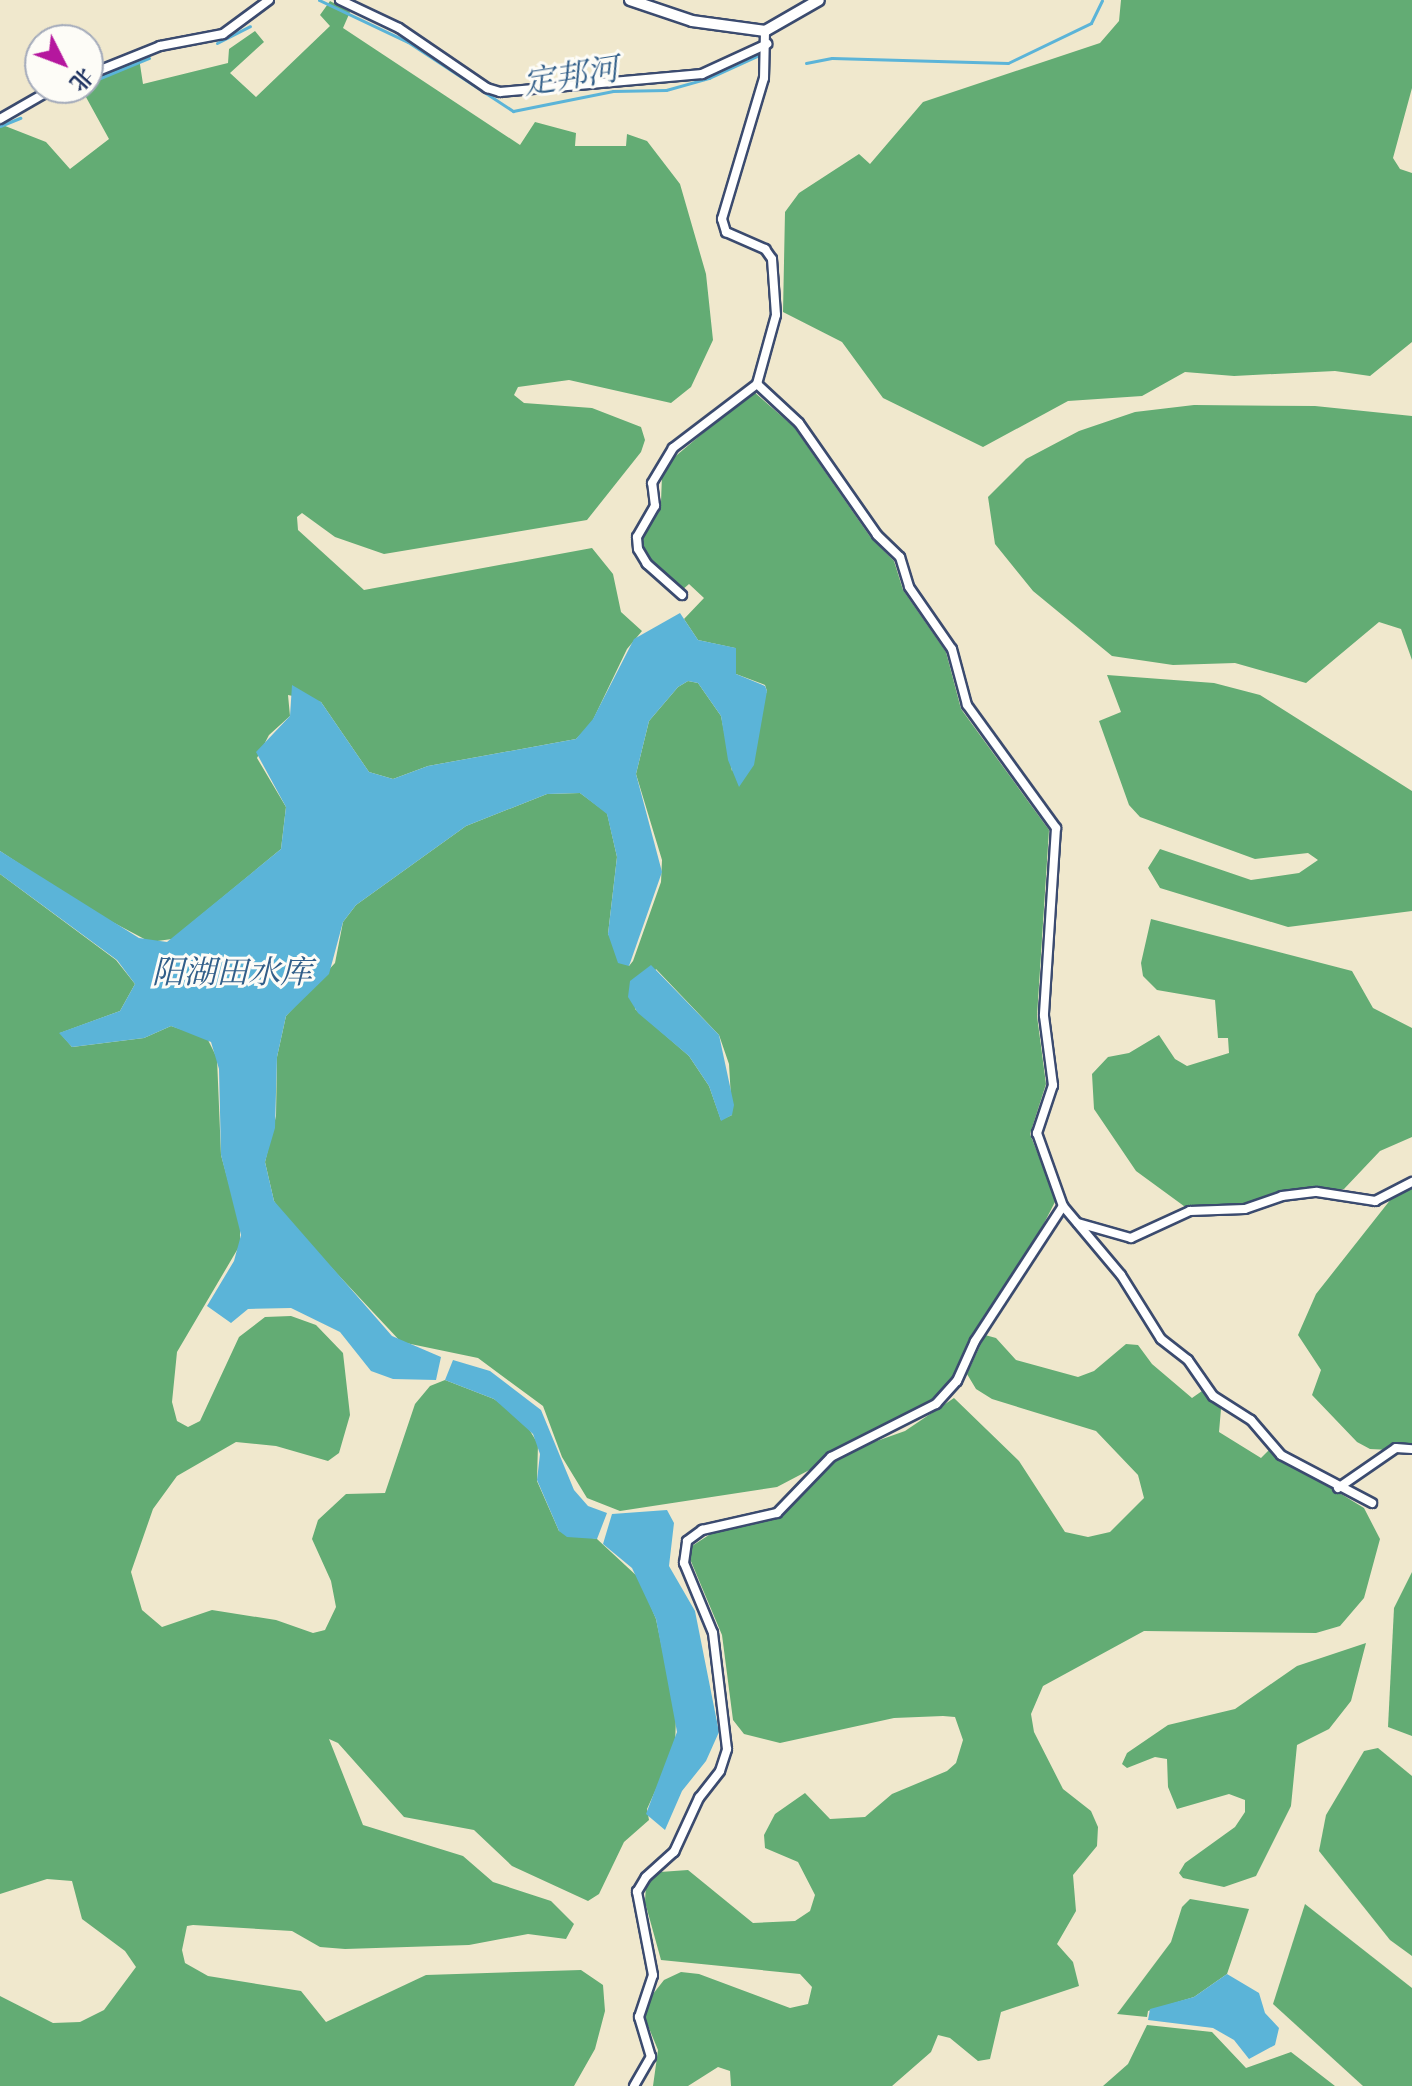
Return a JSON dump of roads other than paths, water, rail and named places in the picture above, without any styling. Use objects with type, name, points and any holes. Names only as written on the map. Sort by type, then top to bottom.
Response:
[{"type":"street","points":[[104,69],[160,46],[227,32],[269,0]]},
{"type":"street","points":[[340,0],[399,28],[487,88],[500,92],[702,74],[767,44]]},
{"type":"street","points":[[630,0],[692,21],[765,31],[819,0]]},
{"type":"street","points":[[682,595],[647,564],[638,549],[637,537],[655,506],[652,483],[673,448],[757,384],[776,315],[772,259],[765,249],[726,232],[722,219],[764,78],[765,31]]},
{"type":"street","points":[[0,119],[26,104]]},
{"type":"street","points":[[757,384],[799,423],[877,535],[900,557],[909,587],[952,649],[967,705],[1056,828],[1044,1016],[1053,1085],[1037,1133],[1063,1206],[1121,1275],[1161,1339],[1188,1360],[1213,1396],[1251,1420],[1281,1455],[1338,1488],[1372,1503]]},
{"type":"street","points":[[1075,1222],[1131,1238],[1190,1211],[1245,1209],[1282,1196],[1317,1192],[1375,1201],[1412,1182]]},
{"type":"street","points":[[634,2086],[651,2057],[639,2017],[653,1975],[637,1892],[646,1877],[674,1852],[699,1798],[720,1771],[727,1749],[713,1633],[684,1563],[687,1541],[702,1530],[777,1513],[831,1457],[936,1404],[957,1381],[975,1341],[1063,1206]]},
{"type":"street","points":[[1338,1488],[1396,1448],[1412,1449]]},
{"type":"water","name":"阳湖田水库","points":[[680,613],[698,640],[736,648],[736,674],[765,686],[767,691],[754,765],[739,787],[728,760],[721,716],[698,683],[688,681],[678,687],[649,721],[636,774],[662,872],[629,966],[618,963],[608,934],[617,857],[607,814],[580,793],[547,794],[466,826],[356,905],[343,922],[329,974],[286,1016],[277,1057],[275,1128],[265,1162],[274,1201],[392,1336],[441,1357],[436,1380],[393,1379],[371,1371],[340,1332],[291,1308],[248,1309],[231,1323],[207,1306],[234,1261],[241,1235],[221,1155],[219,1069],[211,1042],[171,1026],[144,1038],[72,1047],[59,1033],[120,1011],[135,984],[117,960],[0,874],[0,851],[139,938],[167,942],[281,849],[286,807],[256,752],[290,716],[292,685],[321,702],[369,772],[393,779],[428,766],[576,739],[593,719],[634,639]]},
{"type":"water","points":[[651,965],[719,1035],[734,1105],[732,1115],[721,1121],[709,1086],[689,1056],[638,1013],[628,997],[630,981]]},
{"type":"water","points":[[453,1360],[490,1371],[541,1410],[574,1490],[588,1506],[607,1513],[597,1539],[567,1537],[559,1531],[537,1480],[540,1454],[533,1434],[494,1399],[445,1380]]},
{"type":"water","points":[[667,1510],[674,1523],[669,1566],[695,1611],[719,1732],[706,1761],[682,1791],[665,1830],[646,1814],[677,1732],[656,1619],[632,1568],[603,1544],[612,1514]]},
{"type":"water","points":[[1227,1974],[1259,1993],[1265,2013],[1279,2028],[1275,2045],[1249,2059],[1234,2040],[1213,2028],[1148,2020],[1150,2009],[1194,1997]]},
{"type":"waterway","name":"定邦河","points":[[319,0],[408,42],[513,111],[613,91],[666,90],[709,78],[757,56]]},
{"type":"waterway","name":"定邦河","points":[[806,63],[832,58],[1008,63],[1091,23],[1102,0]]},
{"type":"waterway","name":"定邦河","points":[[217,43],[250,26]]},
{"type":"waterway","name":"定邦河","points":[[104,76],[149,58]]},
{"type":"waterway","name":"定邦河","points":[[0,126],[20,118]]}]
